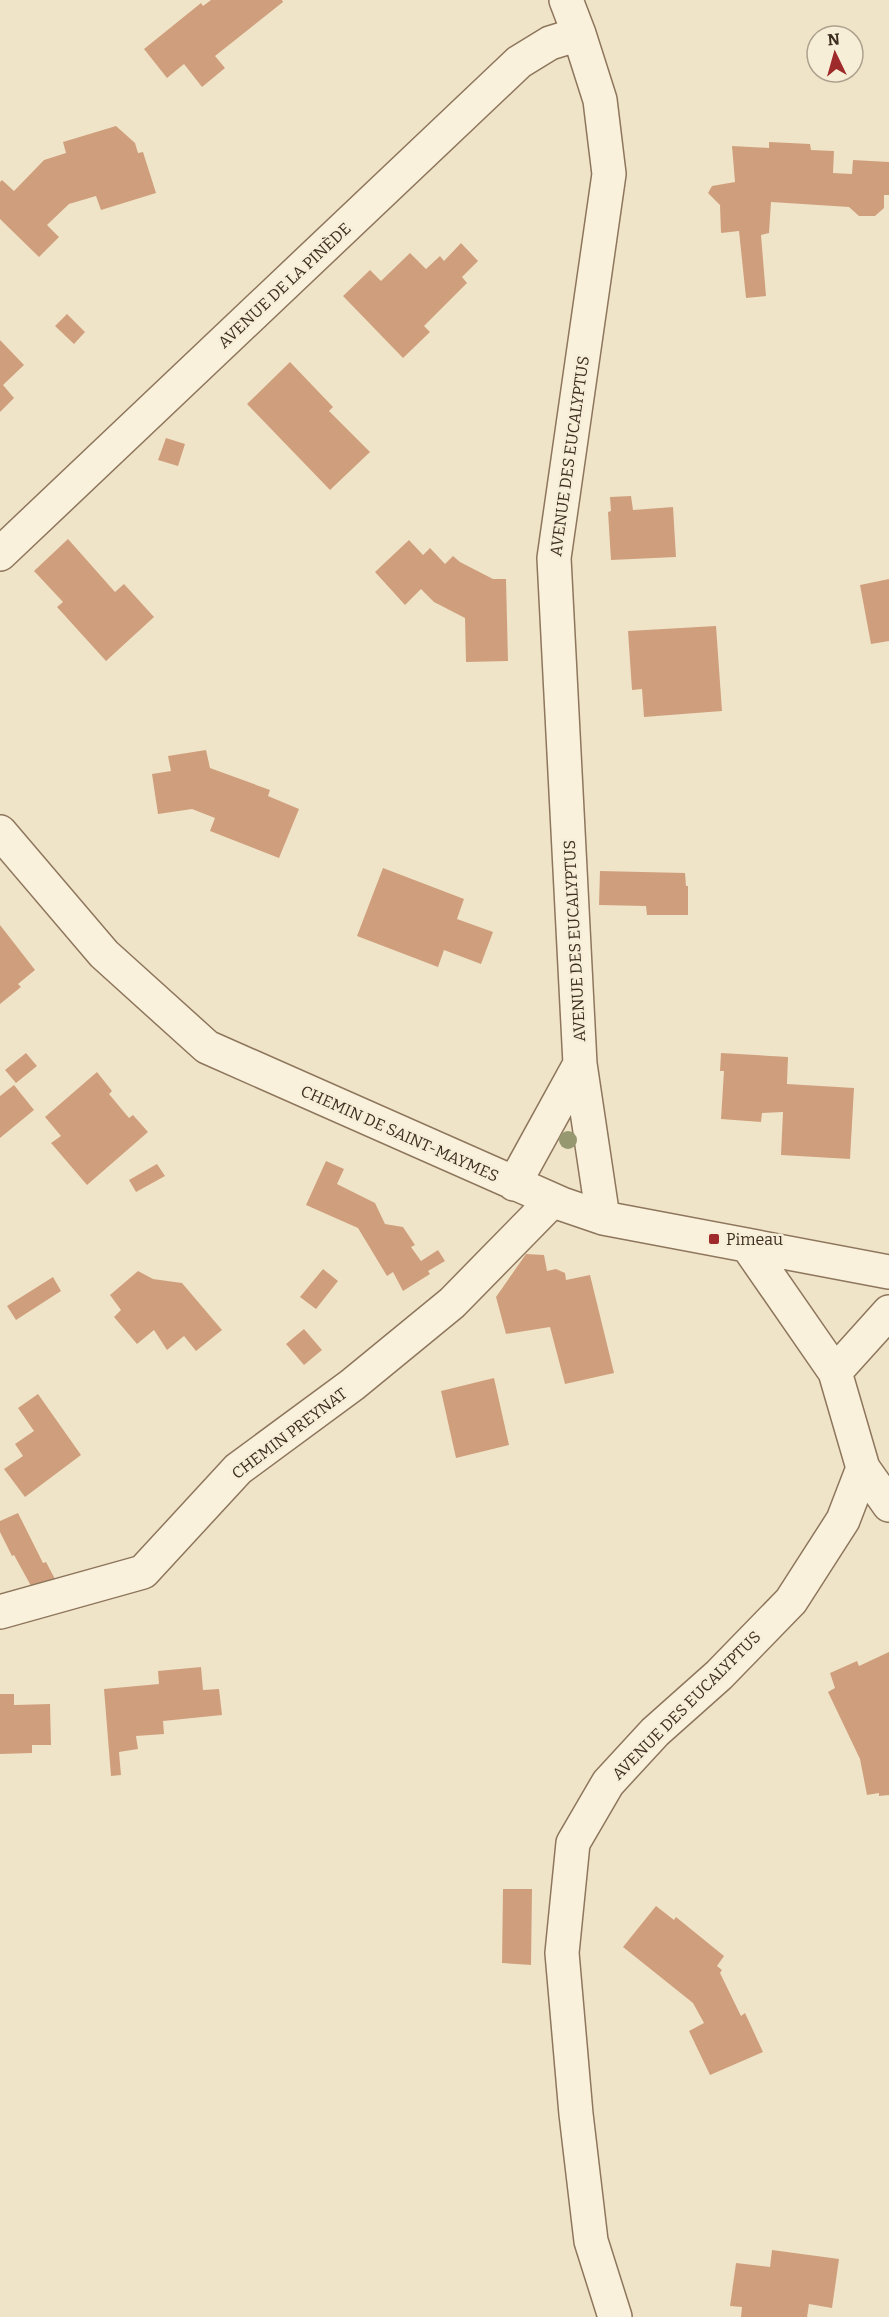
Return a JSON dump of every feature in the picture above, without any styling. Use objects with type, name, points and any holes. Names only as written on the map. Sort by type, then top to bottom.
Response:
[{"type":"street","name":"AVENUE DES EUCALYPTUS","points":[[566,0],[600,100],[609,174],[554,558],[580,1064],[603,1218]]},
{"type":"street","name":"AVENUE DE LA PINÈDE","points":[[0,554],[519,62],[550,43],[579,34]]},
{"type":"street","name":"CHEMIN DE SAINT-MAYMES","points":[[0,832],[104,954],[207,1047],[552,1201],[603,1218],[889,1272]]},
{"type":"street","name":"AVENUE DES EUCALYPTUS","points":[[514,1184],[580,1064]]},
{"type":"street","name":"CHEMIN PREYNAT","points":[[0,1612],[143,1572],[238,1469],[352,1385],[452,1304],[552,1201]]},
{"type":"street","points":[[747,1245],[836,1372],[863,1468],[889,1505]]},
{"type":"street","points":[[836,1372],[889,1312]]},
{"type":"street","name":"AVENUE DES EUCALYPTUS","points":[[615,2317],[591,2241],[576,2114],[562,1953],[573,1843],[608,1783],[655,1732],[719,1675],[791,1601],[843,1520],[863,1468]]},
{"type":"building","points":[[211,0],[282,0],[283,2],[215,56],[225,68],[202,87],[184,64],[167,78],[144,49],[201,3],[203,6]]},
{"type":"building","points":[[116,126],[135,143],[138,153],[143,152],[156,193],[101,210],[96,196],[69,204],[47,225],[59,237],[39,257],[0,219],[0,182],[2,180],[14,191],[44,160],[66,153],[63,142]]},
{"type":"building","points":[[769,142],[810,144],[811,150],[834,151],[833,173],[852,174],[853,160],[889,162],[889,195],[884,195],[884,208],[875,216],[859,216],[849,207],[771,202],[769,233],[761,235],[766,296],[746,298],[739,231],[721,233],[720,205],[708,193],[712,186],[735,182],[732,146],[769,148]]},
{"type":"building","points":[[461,243],[478,261],[462,277],[467,283],[424,326],[430,332],[403,358],[343,296],[370,270],[381,281],[410,253],[426,269],[440,256],[444,261]]},
{"type":"building","points":[[67,314],[85,332],[74,344],[55,326]]},
{"type":"building","points":[[0,340],[24,365],[3,385],[14,398],[0,412]]},
{"type":"building","points":[[290,362],[333,407],[329,411],[370,452],[330,490],[247,404]]},
{"type":"building","points":[[166,438],[185,444],[178,466],[158,460]]},
{"type":"building","points":[[631,496],[633,510],[673,507],[676,557],[611,560],[608,512],[611,511],[610,497]]},
{"type":"building","points":[[68,539],[115,592],[124,584],[154,617],[106,661],[57,607],[63,602],[34,571]]},
{"type":"building","points":[[409,540],[423,555],[430,548],[445,564],[453,556],[493,579],[506,579],[508,661],[466,662],[465,618],[434,602],[421,589],[405,605],[375,572]]},
{"type":"building","points":[[889,579],[889,641],[871,644],[860,585]]},
{"type":"building","points":[[716,626],[722,711],[644,717],[642,689],[632,690],[628,631]]},
{"type":"building","points":[[206,750],[210,768],[270,790],[268,796],[299,809],[279,858],[210,831],[215,818],[192,809],[158,814],[152,774],[171,771],[168,756]]},
{"type":"building","points":[[383,868],[464,899],[457,919],[493,932],[481,964],[444,950],[438,967],[357,936]]},
{"type":"building","points":[[600,871],[685,873],[686,886],[688,886],[688,915],[647,915],[646,906],[599,905]]},
{"type":"building","points":[[0,925],[35,970],[18,984],[21,987],[0,1004]]},
{"type":"building","points":[[26,1053],[37,1066],[16,1083],[5,1070]]},
{"type":"building","points":[[721,1053],[788,1057],[787,1084],[854,1088],[850,1159],[781,1155],[783,1112],[762,1113],[761,1122],[721,1119],[724,1071],[720,1071]]},
{"type":"building","points":[[97,1072],[112,1091],[109,1094],[129,1118],[133,1115],[148,1132],[87,1185],[51,1143],[61,1136],[45,1117]]},
{"type":"building","points":[[14,1085],[34,1110],[0,1138],[0,1096]]},
{"type":"building","points":[[326,1161],[344,1169],[337,1184],[375,1203],[385,1224],[403,1227],[415,1245],[411,1247],[421,1261],[438,1250],[445,1261],[428,1271],[430,1274],[403,1291],[393,1272],[387,1276],[358,1228],[306,1205]]},
{"type":"building","points":[[157,1164],[165,1176],[136,1192],[129,1180]]},
{"type":"building","points":[[526,1254],[544,1255],[547,1271],[556,1269],[565,1273],[566,1280],[590,1275],[614,1373],[565,1384],[550,1327],[506,1334],[496,1297]]},
{"type":"building","points":[[323,1269],[338,1281],[316,1309],[300,1297]]},
{"type":"building","points":[[138,1271],[153,1279],[182,1283],[222,1330],[196,1351],[184,1336],[167,1350],[154,1330],[137,1344],[114,1317],[121,1310],[110,1295]]},
{"type":"building","points":[[53,1277],[61,1291],[16,1320],[7,1306]]},
{"type":"building","points":[[304,1329],[322,1350],[304,1365],[286,1344]]},
{"type":"building","points":[[494,1378],[509,1445],[456,1458],[441,1391]]},
{"type":"building","points":[[38,1394],[81,1455],[25,1497],[4,1469],[23,1456],[15,1444],[34,1431],[18,1408]]},
{"type":"building","points":[[18,1513],[43,1563],[46,1562],[55,1579],[52,1580],[57,1590],[36,1595],[14,1555],[12,1556],[0,1532],[0,1521]]},
{"type":"building","points":[[889,1652],[889,1795],[879,1796],[879,1793],[867,1795],[860,1759],[828,1692],[835,1688],[830,1673],[857,1661],[859,1666]]},
{"type":"building","points":[[201,1667],[203,1690],[219,1689],[222,1715],[163,1721],[164,1734],[136,1736],[138,1749],[119,1752],[121,1775],[111,1776],[104,1689],[159,1684],[158,1671]]},
{"type":"building","points":[[0,1694],[14,1694],[14,1705],[50,1704],[51,1745],[32,1745],[32,1753],[0,1754]]},
{"type":"building","points":[[503,1889],[532,1889],[531,1965],[502,1963]]},
{"type":"building","points":[[656,1906],[674,1920],[676,1917],[724,1956],[717,1966],[722,1970],[720,1973],[741,2016],[745,2013],[763,2052],[710,2075],[689,2031],[704,2023],[693,2003],[623,1947]]},
{"type":"building","points":[[772,2250],[839,2259],[832,2308],[809,2304],[807,2317],[741,2317],[742,2307],[730,2306],[736,2263],[770,2267]]},
{"type":"place","name":"Pimeau","points":[[714,1239]]}]
